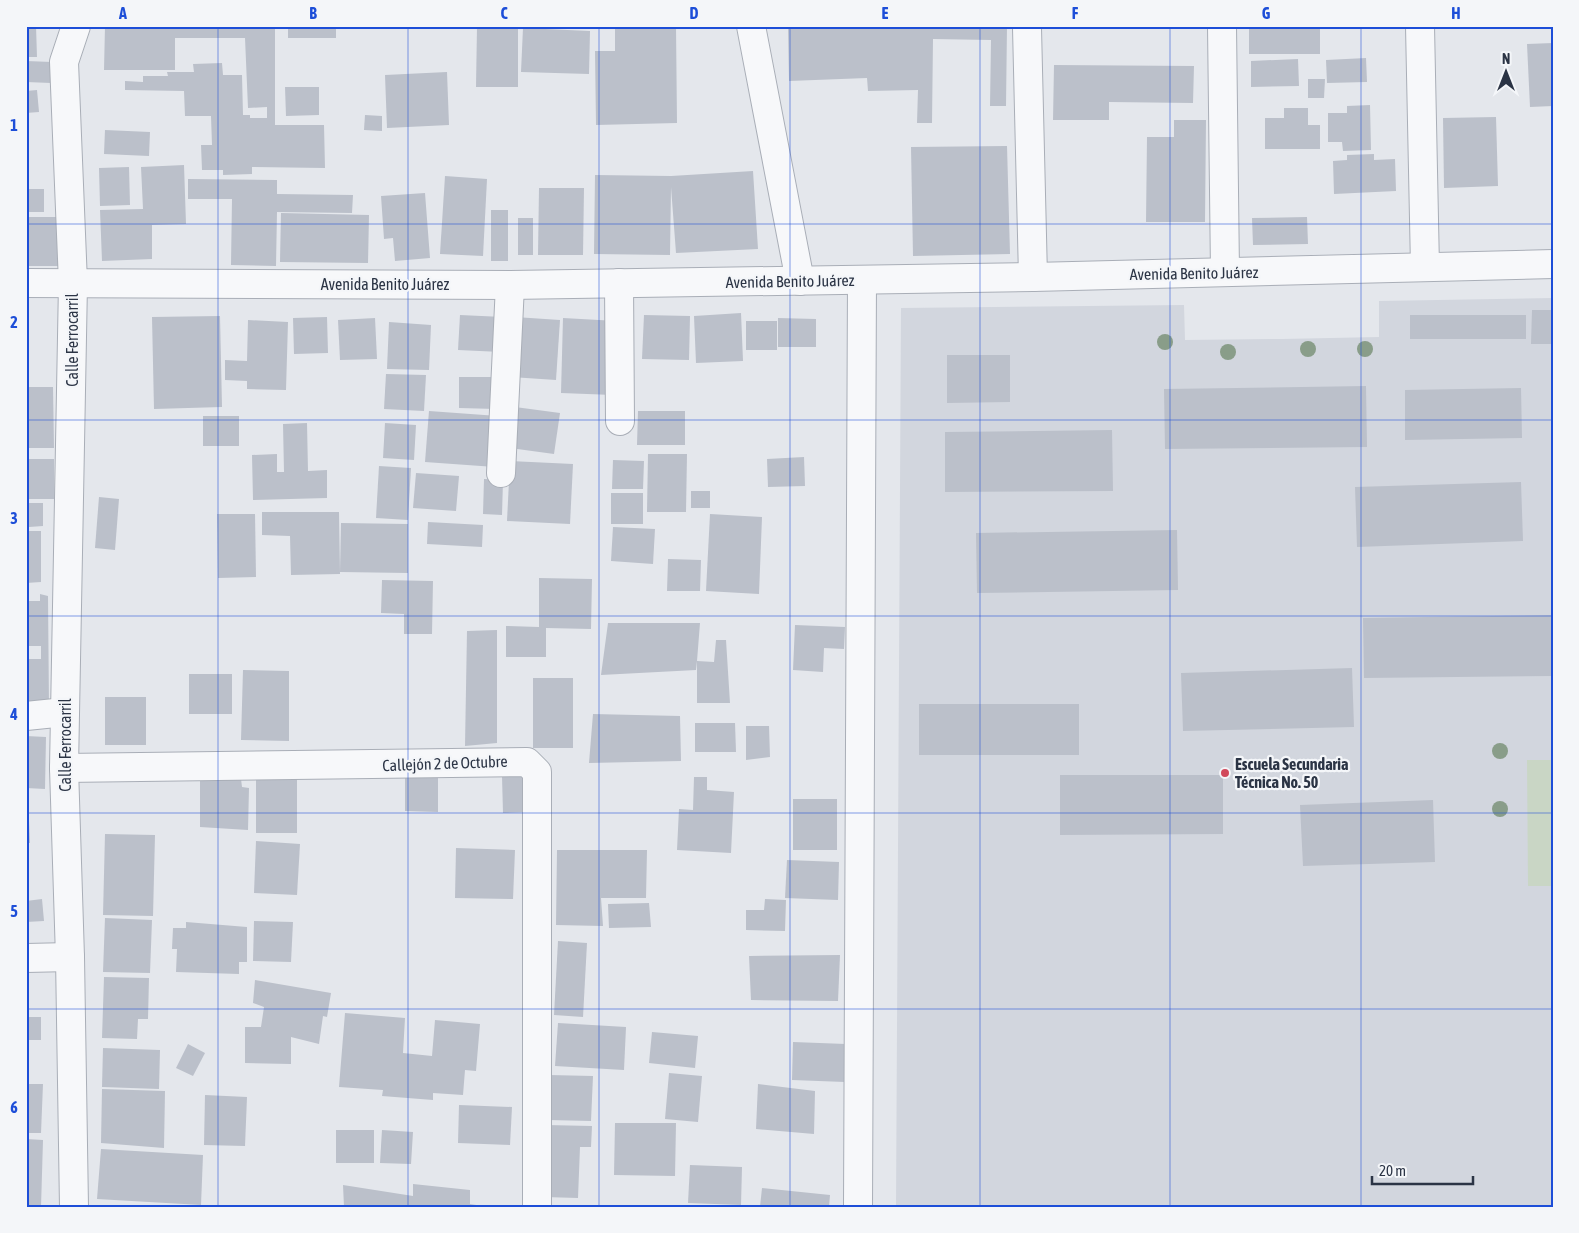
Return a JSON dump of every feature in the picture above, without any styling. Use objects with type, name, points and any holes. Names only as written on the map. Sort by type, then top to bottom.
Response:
[{"type":"street","name":"Calle Ferrocarril","points":[[74,1207],[70,957],[64,768],[73,283],[64,62],[76,26]]},
{"type":"street","points":[[751,26],[800,281]]},
{"type":"street","points":[[1222,26],[1225,272]]},
{"type":"street","points":[[1420,26],[1425,267]]},
{"type":"street","points":[[1027,28],[1033,277]]},
{"type":"street","name":"Avenida Benito Juárez","points":[[26,283],[510,285],[1033,277],[1553,264]]},
{"type":"street","points":[[858,1207],[862,280]]},
{"type":"street","points":[[619,283],[620,421]]},
{"type":"street","points":[[500,473],[510,285]]},
{"type":"street","points":[[26,716],[65,712]]},
{"type":"street","name":"Callejón 2 de Octubre","points":[[64,768],[527,762],[536,772],[537,1207]]},
{"type":"street","points":[[26,958],[70,957]]},
{"type":"shaded area","name":"Escuela Secundaria Técnica No. 50","points":[[1553,298],[1553,1207],[896,1207],[901,308],[1184,305],[1185,340],[1282,339],[1379,337],[1379,301]]},
{"type":"green space","points":[[1527,760],[1553,760],[1553,886],[1528,886]]},
{"type":"building","points":[[26,26],[36,26],[37,57],[26,57]]},
{"type":"building","points":[[105,26],[275,26],[275,125],[324,125],[325,168],[252,167],[252,174],[223,175],[223,170],[202,170],[201,145],[212,145],[211,116],[185,116],[184,91],[125,90],[125,81],[143,82],[143,76],[168,76],[167,72],[194,72],[193,64],[222,63],[223,75],[242,75],[243,115],[250,115],[250,118],[267,118],[267,107],[248,108],[245,38],[175,38],[175,70],[104,70]]},
{"type":"building","points":[[288,26],[336,26],[336,38],[288,38]]},
{"type":"building","points":[[615,26],[676,26],[677,123],[596,125],[595,51],[615,51]]},
{"type":"building","points":[[788,26],[1007,26],[1006,106],[990,106],[991,40],[933,39],[932,123],[917,123],[918,90],[868,91],[867,78],[789,81]]},
{"type":"building","points":[[1249,26],[1320,26],[1320,54],[1249,54]]},
{"type":"building","points":[[477,27],[518,27],[518,87],[476,87]]},
{"type":"building","points":[[523,28],[590,31],[589,74],[521,72]]},
{"type":"building","points":[[1553,43],[1553,106],[1530,107],[1527,44]]},
{"type":"building","points":[[1366,58],[1367,82],[1327,83],[1326,60]]},
{"type":"building","points":[[1298,59],[1299,86],[1251,87],[1251,61]]},
{"type":"building","points":[[26,61],[52,62],[51,83],[26,82]]},
{"type":"building","points":[[1054,65],[1194,66],[1193,103],[1109,102],[1109,120],[1053,120]]},
{"type":"building","points":[[447,72],[449,125],[387,128],[385,75]]},
{"type":"building","points":[[1308,79],[1325,79],[1324,98],[1308,98]]},
{"type":"building","points":[[285,87],[319,87],[319,115],[286,116]]},
{"type":"building","points":[[37,90],[39,112],[26,113],[26,91]]},
{"type":"building","points":[[1370,105],[1371,150],[1343,151],[1342,142],[1328,142],[1328,113],[1347,113],[1347,106]]},
{"type":"building","points":[[1284,108],[1308,108],[1308,125],[1320,125],[1320,149],[1265,149],[1265,118],[1284,118]]},
{"type":"building","points":[[365,115],[382,116],[382,131],[364,130]]},
{"type":"building","points":[[1496,117],[1498,186],[1444,188],[1443,118]]},
{"type":"building","points":[[1174,120],[1206,120],[1205,222],[1146,222],[1147,137],[1174,137]]},
{"type":"building","points":[[105,130],[150,132],[149,156],[104,154]]},
{"type":"building","points":[[1007,146],[1010,254],[913,256],[911,147]]},
{"type":"building","points":[[1374,154],[1374,160],[1395,159],[1396,191],[1334,194],[1333,161],[1347,160],[1347,155]]},
{"type":"building","points":[[184,165],[186,224],[152,225],[152,259],[102,261],[100,210],[143,209],[141,167]]},
{"type":"building","points":[[129,167],[130,205],[100,206],[99,168]]},
{"type":"building","points":[[753,171],[758,249],[676,253],[671,187],[670,255],[594,254],[595,175],[671,176]]},
{"type":"building","points":[[445,176],[487,179],[483,256],[440,254]]},
{"type":"building","points":[[188,179],[277,180],[277,194],[353,195],[352,213],[277,212],[276,266],[231,265],[232,199],[188,199]]},
{"type":"building","points":[[539,188],[584,188],[583,255],[538,255]]},
{"type":"building","points":[[26,189],[44,189],[44,212],[26,212]]},
{"type":"building","points":[[425,193],[430,258],[395,261],[393,238],[384,239],[381,196]]},
{"type":"building","points":[[491,210],[508,210],[508,261],[491,261]]},
{"type":"building","points":[[281,213],[369,215],[368,263],[280,262]]},
{"type":"building","points":[[26,217],[58,217],[58,266],[26,266]]},
{"type":"building","points":[[1307,217],[1308,244],[1253,245],[1252,218]]},
{"type":"building","points":[[518,218],[533,218],[533,255],[518,255]]},
{"type":"building","points":[[1532,310],[1553,310],[1553,344],[1531,344]]},
{"type":"building","points":[[741,313],[743,361],[696,363],[694,316]]},
{"type":"building","points":[[460,315],[503,317],[501,352],[458,350]]},
{"type":"building","points":[[644,315],[690,316],[689,360],[642,359]]},
{"type":"building","points":[[1410,315],[1526,315],[1526,339],[1410,339]]},
{"type":"building","points":[[220,316],[222,407],[154,409],[152,317]]},
{"type":"building","points":[[327,317],[328,353],[294,354],[293,318]]},
{"type":"building","points":[[515,317],[560,320],[556,380],[511,377]]},
{"type":"building","points":[[375,318],[377,359],[340,360],[338,320]]},
{"type":"building","points":[[563,318],[617,321],[613,395],[561,393]]},
{"type":"building","points":[[778,318],[816,319],[816,347],[778,347]]},
{"type":"building","points":[[248,320],[288,322],[286,390],[247,389],[247,381],[225,380],[225,360],[247,361]]},
{"type":"building","points":[[746,321],[777,321],[777,350],[746,350]]},
{"type":"building","points":[[389,322],[431,325],[429,370],[387,369]]},
{"type":"building","points":[[947,355],[1010,355],[1010,402],[947,403]]},
{"type":"building","points":[[386,374],[426,375],[424,411],[384,409]]},
{"type":"building","points":[[459,377],[496,377],[496,409],[459,408]]},
{"type":"building","points":[[1366,386],[1367,447],[1165,449],[1164,389]]},
{"type":"building","points":[[26,387],[53,387],[54,448],[26,448]]},
{"type":"building","points":[[1521,388],[1522,438],[1405,440],[1405,390]]},
{"type":"building","points":[[515,407],[560,413],[554,454],[510,448]]},
{"type":"building","points":[[429,411],[498,416],[495,467],[425,462]]},
{"type":"building","points":[[638,411],[685,411],[685,445],[637,445]]},
{"type":"building","points":[[203,416],[239,416],[239,446],[203,446]]},
{"type":"building","points":[[307,423],[308,471],[327,470],[327,498],[253,500],[252,455],[277,454],[277,472],[284,472],[283,424]]},
{"type":"building","points":[[385,423],[416,425],[414,460],[383,458]]},
{"type":"building","points":[[1112,430],[1113,491],[945,492],[945,432]]},
{"type":"building","points":[[648,454],[687,454],[686,512],[647,512]]},
{"type":"building","points":[[804,457],[805,486],[768,487],[767,459]]},
{"type":"building","points":[[26,459],[54,459],[54,499],[26,499]]},
{"type":"building","points":[[613,460],[644,461],[643,489],[612,489]]},
{"type":"building","points":[[510,461],[573,464],[570,524],[507,521]]},
{"type":"building","points":[[379,466],[411,468],[408,520],[376,518]]},
{"type":"building","points":[[416,473],[459,476],[456,511],[413,508]]},
{"type":"building","points":[[484,479],[503,480],[502,515],[483,514]]},
{"type":"building","points":[[1521,482],[1523,541],[1357,547],[1355,487]]},
{"type":"building","points":[[691,491],[710,491],[710,508],[691,508]]},
{"type":"building","points":[[611,493],[643,493],[643,524],[611,524]]},
{"type":"building","points":[[99,497],[119,499],[115,550],[95,548]]},
{"type":"building","points":[[28,503],[43,503],[43,526],[29,527]]},
{"type":"building","points":[[262,512],[339,512],[340,574],[291,575],[290,536],[262,535]]},
{"type":"building","points":[[217,514],[255,514],[256,577],[218,578]]},
{"type":"building","points":[[710,514],[762,517],[759,594],[706,591]]},
{"type":"building","points":[[428,522],[483,525],[482,547],[427,544]]},
{"type":"building","points":[[341,523],[408,524],[408,573],[340,572]]},
{"type":"building","points":[[613,527],[655,529],[653,564],[611,561]]},
{"type":"building","points":[[1177,530],[1178,590],[977,593],[976,533]]},
{"type":"building","points":[[26,531],[41,531],[41,582],[26,583]]},
{"type":"building","points":[[668,559],[701,560],[700,591],[667,591]]},
{"type":"building","points":[[539,578],[592,579],[591,629],[546,628],[546,657],[506,657],[506,626],[539,627]]},
{"type":"building","points":[[382,580],[433,581],[432,634],[404,634],[404,614],[381,613]]},
{"type":"building","points":[[40,594],[48,596],[49,708],[26,708],[26,659],[41,659],[41,646],[26,646],[26,601],[40,601]]},
{"type":"building","points":[[1553,615],[1553,676],[1364,678],[1363,618]]},
{"type":"building","points":[[608,623],[700,623],[696,670],[601,675]]},
{"type":"building","points":[[795,625],[845,627],[844,649],[824,648],[823,672],[793,670]]},
{"type":"building","points":[[497,630],[497,743],[465,746],[467,631]]},
{"type":"building","points":[[716,640],[726,640],[730,703],[697,703],[697,661],[714,662]]},
{"type":"building","points":[[1352,668],[1354,727],[1183,731],[1181,673]]},
{"type":"building","points":[[243,670],[289,671],[289,741],[241,740]]},
{"type":"building","points":[[189,674],[232,674],[232,714],[189,714]]},
{"type":"building","points":[[533,678],[573,678],[573,748],[533,748]]},
{"type":"building","points":[[105,697],[146,697],[146,745],[105,745]]},
{"type":"building","points":[[919,704],[1079,704],[1079,755],[919,755]]},
{"type":"building","points":[[593,714],[680,716],[681,761],[589,763]]},
{"type":"building","points":[[695,723],[735,723],[736,752],[695,752]]},
{"type":"building","points":[[746,726],[769,726],[770,757],[746,760]]},
{"type":"building","points":[[26,736],[46,737],[45,789],[26,788]]},
{"type":"building","points":[[534,775],[532,812],[503,813],[502,776]]},
{"type":"building","points":[[1060,775],[1223,775],[1223,834],[1060,835]]},
{"type":"building","points":[[694,777],[707,777],[707,790],[734,792],[731,853],[677,850],[679,809],[693,810]]},
{"type":"building","points":[[200,778],[241,779],[242,787],[249,788],[248,830],[200,827]]},
{"type":"building","points":[[405,778],[438,778],[438,812],[405,811]]},
{"type":"building","points":[[256,779],[297,779],[297,833],[256,833]]},
{"type":"building","points":[[26,798],[28,798],[30,843],[26,843]]},
{"type":"building","points":[[793,799],[837,799],[837,850],[793,850]]},
{"type":"building","points":[[1433,800],[1435,862],[1303,866],[1300,805]]},
{"type":"building","points":[[105,834],[155,835],[153,916],[103,915]]},
{"type":"building","points":[[256,841],[300,844],[297,895],[254,893]]},
{"type":"building","points":[[456,848],[515,850],[513,899],[455,898]]},
{"type":"building","points":[[557,850],[647,850],[646,898],[601,898],[603,926],[556,925]]},
{"type":"building","points":[[787,860],[839,862],[838,900],[785,898]]},
{"type":"building","points":[[42,899],[44,921],[26,922],[26,901]]},
{"type":"building","points":[[765,899],[786,900],[785,931],[746,930],[746,910],[764,910]]},
{"type":"building","points":[[649,903],[651,927],[609,928],[608,904]]},
{"type":"building","points":[[105,918],[152,920],[150,973],[103,972]]},
{"type":"building","points":[[254,921],[293,922],[291,962],[253,961]]},
{"type":"building","points":[[186,922],[247,927],[247,962],[239,962],[239,974],[176,972],[177,949],[172,949],[173,928],[186,928]]},
{"type":"building","points":[[558,941],[587,943],[583,1017],[554,1015]]},
{"type":"building","points":[[840,955],[838,1001],[751,1000],[749,956]]},
{"type":"building","points":[[104,977],[149,978],[148,1019],[138,1019],[137,1039],[102,1038]]},
{"type":"building","points":[[255,980],[331,993],[327,1017],[323,1016],[319,1044],[291,1037],[291,1064],[245,1063],[245,1027],[261,1027],[264,1007],[253,1003]]},
{"type":"building","points":[[345,1013],[405,1018],[403,1053],[432,1056],[435,1020],[480,1024],[476,1071],[465,1070],[463,1095],[433,1093],[433,1100],[382,1096],[383,1090],[339,1087]]},
{"type":"building","points":[[26,1017],[41,1017],[41,1040],[26,1040]]},
{"type":"building","points":[[558,1023],[626,1027],[624,1070],[555,1066]]},
{"type":"building","points":[[652,1032],[698,1036],[695,1068],[649,1063]]},
{"type":"building","points":[[793,1042],[846,1044],[845,1082],[792,1080]]},
{"type":"building","points":[[188,1044],[205,1053],[193,1076],[176,1068]]},
{"type":"building","points":[[103,1048],[160,1050],[159,1089],[102,1087]]},
{"type":"building","points":[[669,1073],[702,1076],[698,1122],[665,1119]]},
{"type":"building","points":[[549,1075],[593,1076],[591,1121],[548,1120]]},
{"type":"building","points":[[26,1084],[43,1084],[41,1133],[26,1133]]},
{"type":"building","points":[[758,1084],[815,1091],[814,1134],[756,1129]]},
{"type":"building","points":[[102,1089],[165,1091],[164,1148],[101,1143]]},
{"type":"building","points":[[205,1095],[247,1097],[245,1146],[204,1145]]},
{"type":"building","points":[[459,1105],[512,1107],[510,1145],[458,1143]]},
{"type":"building","points":[[615,1123],[676,1123],[675,1176],[614,1175]]},
{"type":"building","points":[[546,1125],[592,1126],[591,1147],[580,1147],[578,1198],[544,1197]]},
{"type":"building","points":[[336,1130],[374,1130],[374,1163],[336,1163]]},
{"type":"building","points":[[382,1130],[413,1132],[411,1164],[380,1163]]},
{"type":"building","points":[[26,1139],[43,1140],[41,1207],[26,1207]]},
{"type":"building","points":[[101,1149],[203,1155],[201,1205],[97,1199]]},
{"type":"building","points":[[690,1165],[742,1167],[741,1205],[688,1203]]},
{"type":"building","points":[[413,1184],[470,1190],[470,1204],[489,1207],[344,1207],[343,1185],[413,1196]]},
{"type":"building","points":[[762,1188],[830,1195],[829,1207],[760,1207]]},
{"type":"place","name":"Escuela Secundaria Técnica No. 50","points":[[1225,773]]}]
